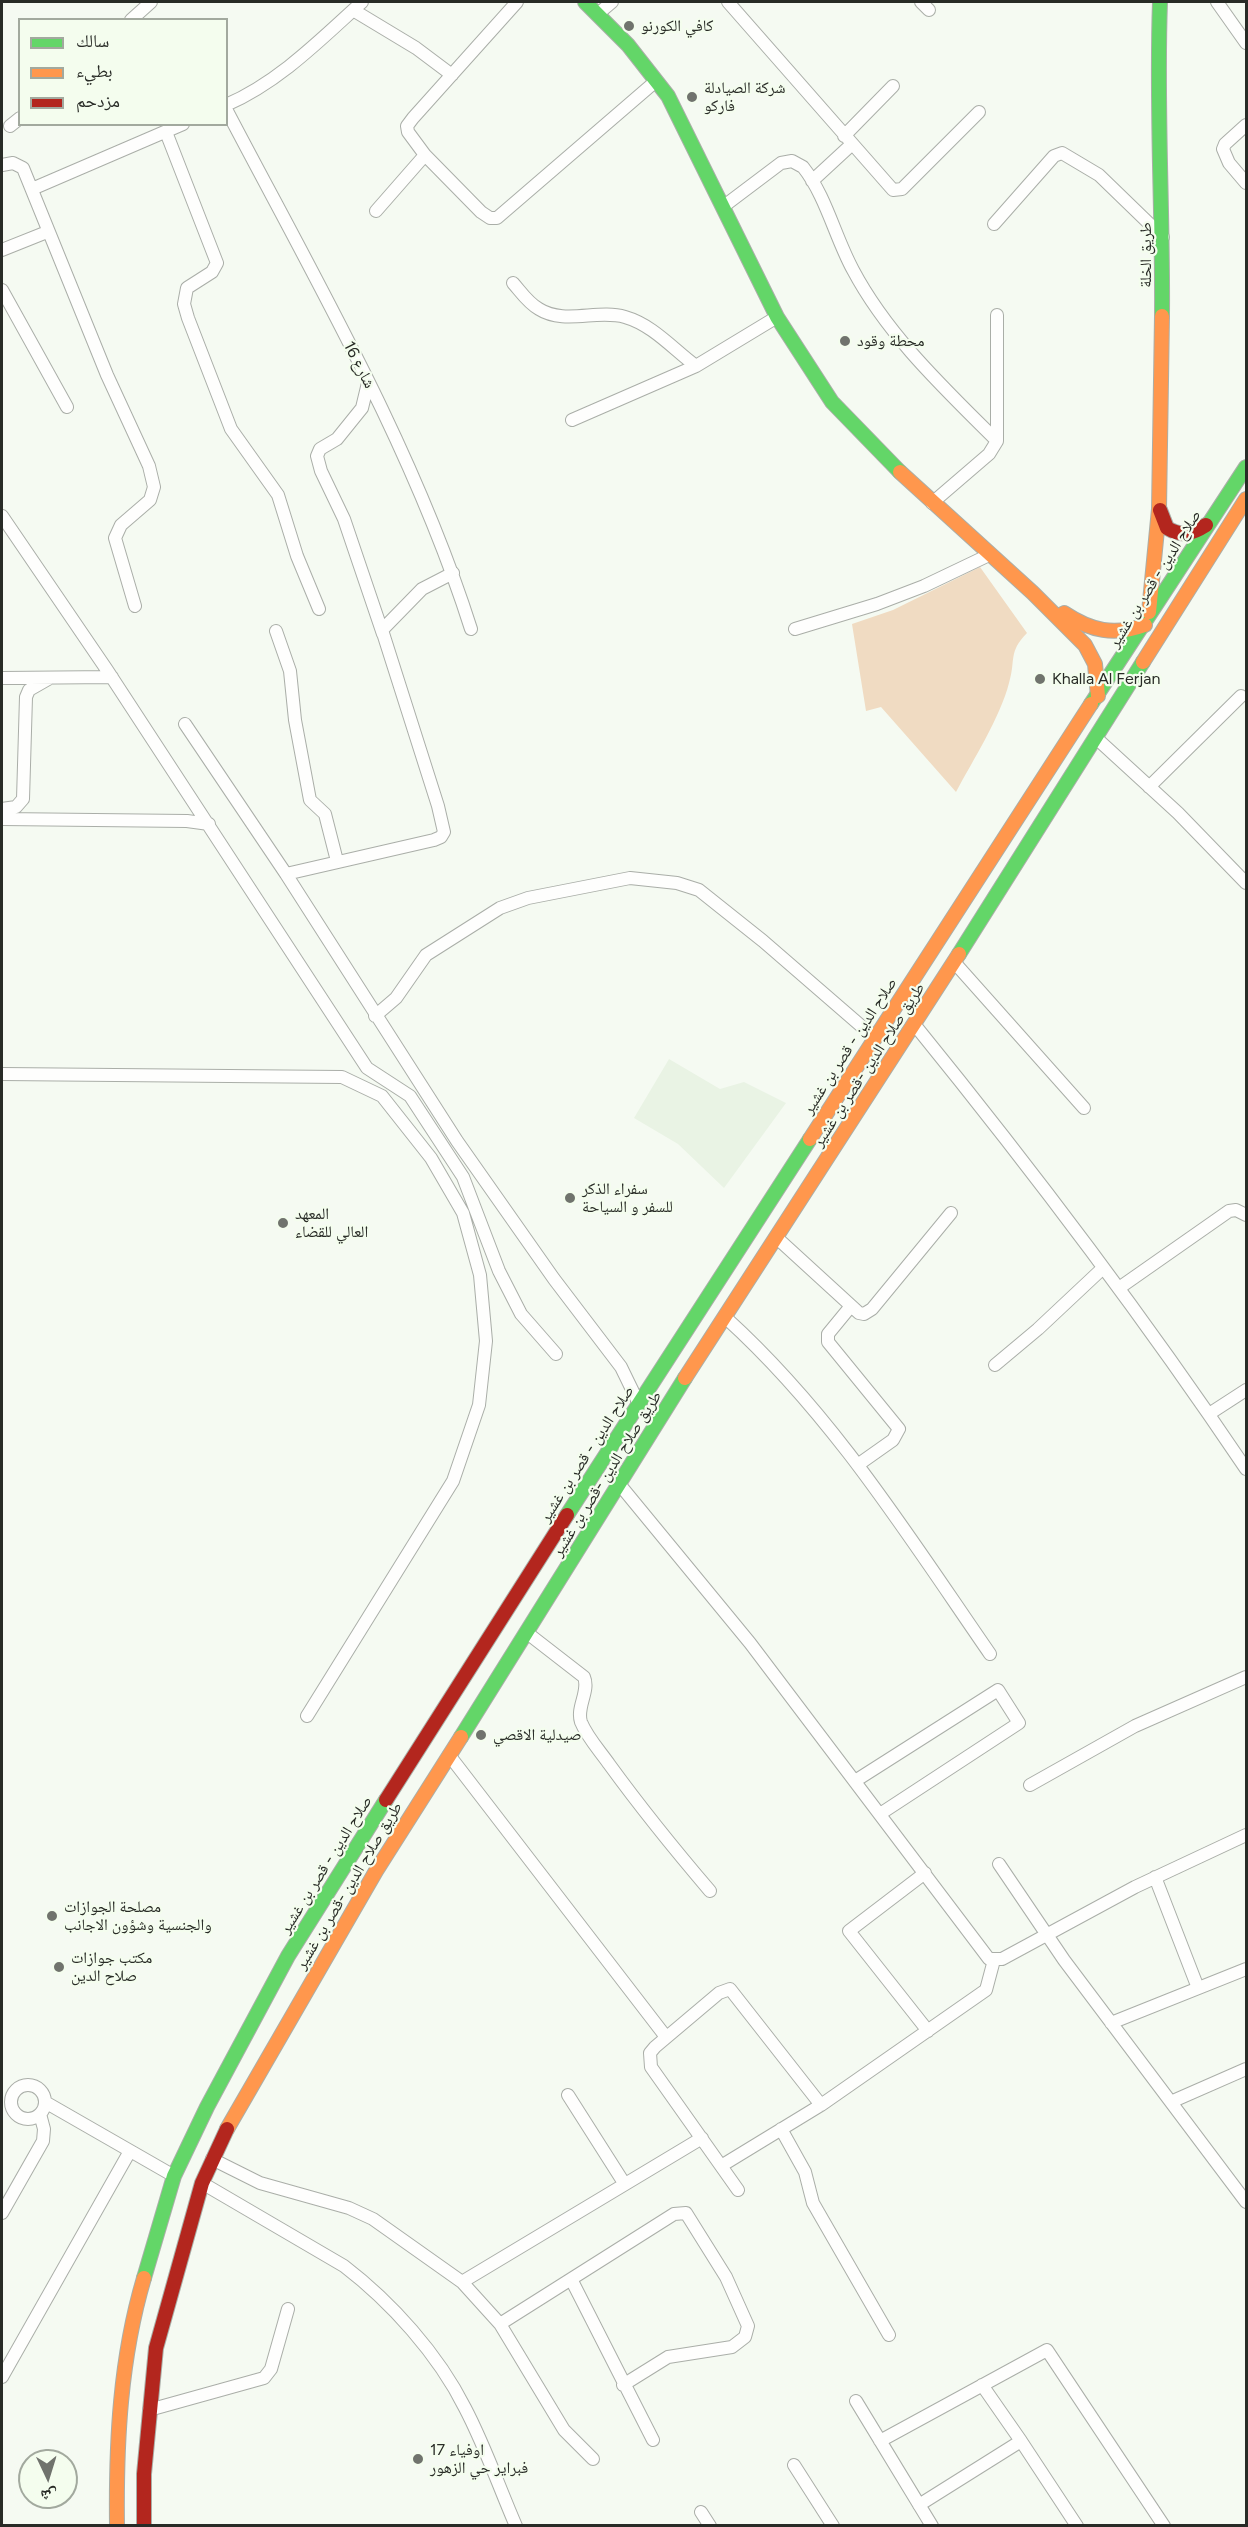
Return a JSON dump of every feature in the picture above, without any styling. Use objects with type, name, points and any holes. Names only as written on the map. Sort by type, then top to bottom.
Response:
[{"type":"main road","points":[[585,2],[598,13],[656,81],[672,104],[777,317],[832,402],[892,465],[1033,593],[1091,654],[1098,674],[1098,696]]},
{"type":"main road","name":"طريق الخلة","points":[[1147,622],[1160,509],[1163,237],[1157,78],[1160,2]]},
{"type":"main road","name":"صلاح الدين - قصر بن غشير","points":[[117,2526],[116,2460],[123,2373],[142,2284],[174,2176],[207,2107],[288,1956],[600,1464],[1246,467]]},
{"type":"main road","name":"طريق صلاح الدين -قصر بن غشير","points":[[144,2526],[144,2474],[156,2348],[202,2183],[229,2125],[376,1871],[1246,499]]},
{"type":"main road","points":[[1160,509],[1167,528],[1182,536],[1191,535],[1210,522]]},
{"type":"main road","points":[[1033,593],[1091,629],[1118,632],[1147,622]]},
{"type":"main road","points":[[642,1399],[653,1408],[661,1408],[670,1404]]},
{"type":"main road","points":[[600,1464],[612,1458],[618,1458],[623,1462],[622,1481]]},
{"type":"street","points":[[133,18],[151,2]]},
{"type":"street","points":[[517,2],[407,126],[408,132],[425,155],[486,216],[497,218],[656,81]]},
{"type":"street","points":[[598,13],[612,2]]},
{"type":"street","points":[[728,2],[848,140],[897,191],[980,112]]},
{"type":"street","points":[[1218,2],[1246,43]]},
{"type":"street","points":[[228,106],[259,88],[298,60],[357,6],[452,75]]},
{"type":"street","points":[[812,181],[893,86]]},
{"type":"street","name":"شارع 16","points":[[228,111],[368,383],[429,509],[471,629]]},
{"type":"street","points":[[1246,125],[1223,148],[1229,163],[1246,183]]},
{"type":"street","points":[[32,189],[179,126]]},
{"type":"street","points":[[166,132],[217,263],[212,272],[187,288],[184,304],[188,318],[231,429],[278,495],[297,556],[319,609]]},
{"type":"street","points":[[994,224],[1054,156],[1062,153],[1099,175],[1163,237]]},
{"type":"street","points":[[376,211],[425,155]]},
{"type":"street","points":[[724,206],[787,162],[797,162],[803,167],[812,181],[853,271],[893,331],[997,441]]},
{"type":"street","points":[[2,165],[13,163],[23,168],[47,232],[153,478],[150,500],[121,525],[115,538],[135,606]]},
{"type":"street","points":[[2,250],[47,232]]},
{"type":"street","points":[[513,283],[530,303],[549,314],[558,316],[609,314],[643,324],[696,366]]},
{"type":"street","points":[[2,290],[67,407]]},
{"type":"street","points":[[932,503],[989,454],[997,441],[997,315]]},
{"type":"street","points":[[572,420],[696,366],[777,317]]},
{"type":"street","points":[[286,874],[434,840],[441,837],[444,832],[438,806],[383,634],[344,519],[321,471],[317,456],[320,448],[337,439],[362,408],[368,383]]},
{"type":"street","points":[[2,516],[112,677],[367,1068],[410,1096],[457,1168],[499,1271],[521,1314],[555,1354]]},
{"type":"street","points":[[795,629],[877,604],[924,586],[989,555]]},
{"type":"street","points":[[383,634],[383,626],[422,589],[453,573]]},
{"type":"street","points":[[276,631],[290,672],[295,720],[310,800],[325,814],[337,861]]},
{"type":"street","points":[[2,678],[112,677]]},
{"type":"street","points":[[2,809],[16,807],[23,799],[26,697],[29,690],[50,678]]},
{"type":"street","points":[[1149,787],[1241,696]]},
{"type":"street","points":[[185,724],[286,874],[457,1141],[642,1399]]},
{"type":"street","points":[[1095,737],[1245,879]]},
{"type":"street","points":[[2,819],[187,821],[208,824]]},
{"type":"street","points":[[375,1016],[396,998],[426,955],[500,908],[528,898],[630,878],[646,878],[677,883],[699,890],[763,941],[875,1038]]},
{"type":"street","points":[[954,962],[1084,1108]]},
{"type":"street","points":[[914,1024],[1012,1145],[1170,1356],[1246,1469]]},
{"type":"street","points":[[2,1074],[342,1077],[382,1096],[431,1158],[463,1213],[480,1275],[486,1335],[479,1405],[453,1481],[307,1716]]},
{"type":"street","points":[[1119,1288],[1223,1215],[1236,1210],[1246,1215]]},
{"type":"street","points":[[777,1238],[851,1306],[864,1314],[873,1309],[951,1213]]},
{"type":"street","points":[[995,1365],[1038,1329],[1103,1268]]},
{"type":"street","points":[[851,1306],[828,1334],[828,1342],[898,1429],[893,1440],[859,1464]]},
{"type":"street","points":[[726,1317],[759,1347],[859,1464],[990,1654]]},
{"type":"street","points":[[1209,1414],[1246,1390]]},
{"type":"street","points":[[622,1481],[750,1643],[989,1959],[1002,1959],[1155,1877],[1246,1835]]},
{"type":"street","points":[[526,1632],[584,1677],[586,1683],[579,1709],[580,1721],[586,1732],[624,1784],[710,1891]]},
{"type":"street","points":[[1030,1785],[1135,1726],[1246,1677]]},
{"type":"street","points":[[855,1781],[998,1690],[1019,1723],[880,1814]]},
{"type":"street","points":[[449,1755],[666,2037]]},
{"type":"street","points":[[999,1864],[1045,1934],[1173,2101],[1246,2202]]},
{"type":"street","points":[[925,1873],[849,1931],[928,2031]]},
{"type":"street","points":[[1155,1877],[1198,1988]]},
{"type":"street","points":[[721,2166],[821,2105],[987,1990],[994,1960]]},
{"type":"street","points":[[1111,2023],[1246,1969]]},
{"type":"street","points":[[738,2190],[649,2060],[650,2053],[719,1993],[730,1989],[821,2105]]},
{"type":"street","points":[[1173,2101],[1246,2069]]},
{"type":"street","points":[[2,2213],[43,2141],[44,2129],[42,2108],[40,2090],[28,2085],[16,2090],[12,2095],[7,2110],[16,2114],[28,2119],[42,2108]]},
{"type":"street","points":[[568,2095],[624,2183]]},
{"type":"street","points":[[42,2108],[130,2151],[174,2176]]},
{"type":"street","points":[[781,2129],[805,2172],[813,2203],[889,2335]]},
{"type":"street","points":[[462,2282],[702,2138]]},
{"type":"street","points":[[2,2377],[130,2151]]},
{"type":"street","points":[[212,2160],[260,2182],[357,2211],[373,2219],[462,2282],[500,2324],[564,2430],[593,2459]]},
{"type":"street","points":[[202,2183],[344,2266],[359,2278],[421,2341],[465,2408],[516,2526]]},
{"type":"street","points":[[500,2324],[674,2214],[683,2212],[689,2215],[726,2277],[748,2326],[746,2337],[732,2348],[668,2357],[622,2385]]},
{"type":"street","points":[[571,2279],[622,2385],[653,2440]]},
{"type":"street","points":[[149,2410],[264,2378],[271,2369],[288,2309]]},
{"type":"street","points":[[880,2440],[1047,2350],[1164,2526]]},
{"type":"street","points":[[982,2385],[1077,2526]]},
{"type":"street","points":[[856,2401],[932,2526]]},
{"type":"street","points":[[919,2505],[1021,2441]]},
{"type":"street","points":[[794,2465],[833,2526]]},
{"type":"street","points":[[701,2512],[710,2526]]},
{"type":"shaded area","points":[[980,567],[1027,633],[1015,651],[1009,683],[999,710],[956,792],[881,707],[866,711],[852,624],[893,610]]},
{"type":"shaded area","points":[[669,1059],[720,1089],[744,1082],[786,1103],[724,1188],[678,1144],[634,1118]]},
{"type":"traffic: fast","points":[[585,2],[628,45],[668,96],[777,317],[832,402],[900,472]]},
{"type":"traffic: fast","points":[[1160,2],[1162,316]]},
{"type":"traffic: fast","points":[[1091,704],[1246,467]]},
{"type":"traffic: fast","points":[[959,954],[1143,662]]},
{"type":"traffic: fast","points":[[567,1515],[810,1139]]},
{"type":"traffic: fast","points":[[461,1737],[685,1378]]},
{"type":"traffic: fast","points":[[144,2278],[174,2176],[207,2107],[288,1956],[386,1800]]},
{"type":"traffic: slow","points":[[1149,612],[1159,509],[1162,316]]},
{"type":"traffic: slow","points":[[900,472],[1033,593],[1085,645],[1095,664],[1098,696]]},
{"type":"traffic: slow","points":[[1143,662],[1246,499]]},
{"type":"traffic: slow","points":[[1064,613],[1093,628],[1103,630],[1123,630],[1145,625]]},
{"type":"traffic: slow","points":[[810,1139],[1091,704]]},
{"type":"traffic: slow","points":[[685,1378],[959,954]]},
{"type":"traffic: slow","points":[[227,2129],[376,1871],[461,1737]]},
{"type":"traffic: slow","points":[[117,2526],[117,2463],[121,2401],[130,2339],[144,2278]]},
{"type":"traffic: jam","points":[[1160,510],[1167,528],[1177,533],[1196,531],[1206,525]]},
{"type":"traffic: jam","points":[[386,1800],[567,1515]]},
{"type":"traffic: jam","points":[[144,2526],[144,2474],[156,2348],[202,2183],[227,2129]]},
{"type":"place","name":"كافي الكورنو","points":[[629,26]]},
{"type":"place","name":"شركة الصيادلة فاركو","points":[[692,97]]},
{"type":"place","name":"محطة وقود","points":[[845,341]]},
{"type":"place","name":"Khalla Al Ferjan","points":[[1040,679]]},
{"type":"place","name":"سفراء الذكر للسفر و السياحة","points":[[570,1198]]},
{"type":"place","name":"المعهد العالي للقضاء","points":[[283,1223]]},
{"type":"place","name":"صيدلية الاقصي","points":[[481,1735]]},
{"type":"place","name":"مصلحة الجوازات والجنسية وشؤون الاجانب","points":[[52,1916]]},
{"type":"place","name":"مكتب جوازات صلاح الدين","points":[[59,1967]]},
{"type":"place","name":"اوفياء 17 فبراير حي الزهور","points":[[418,2459]]}]
